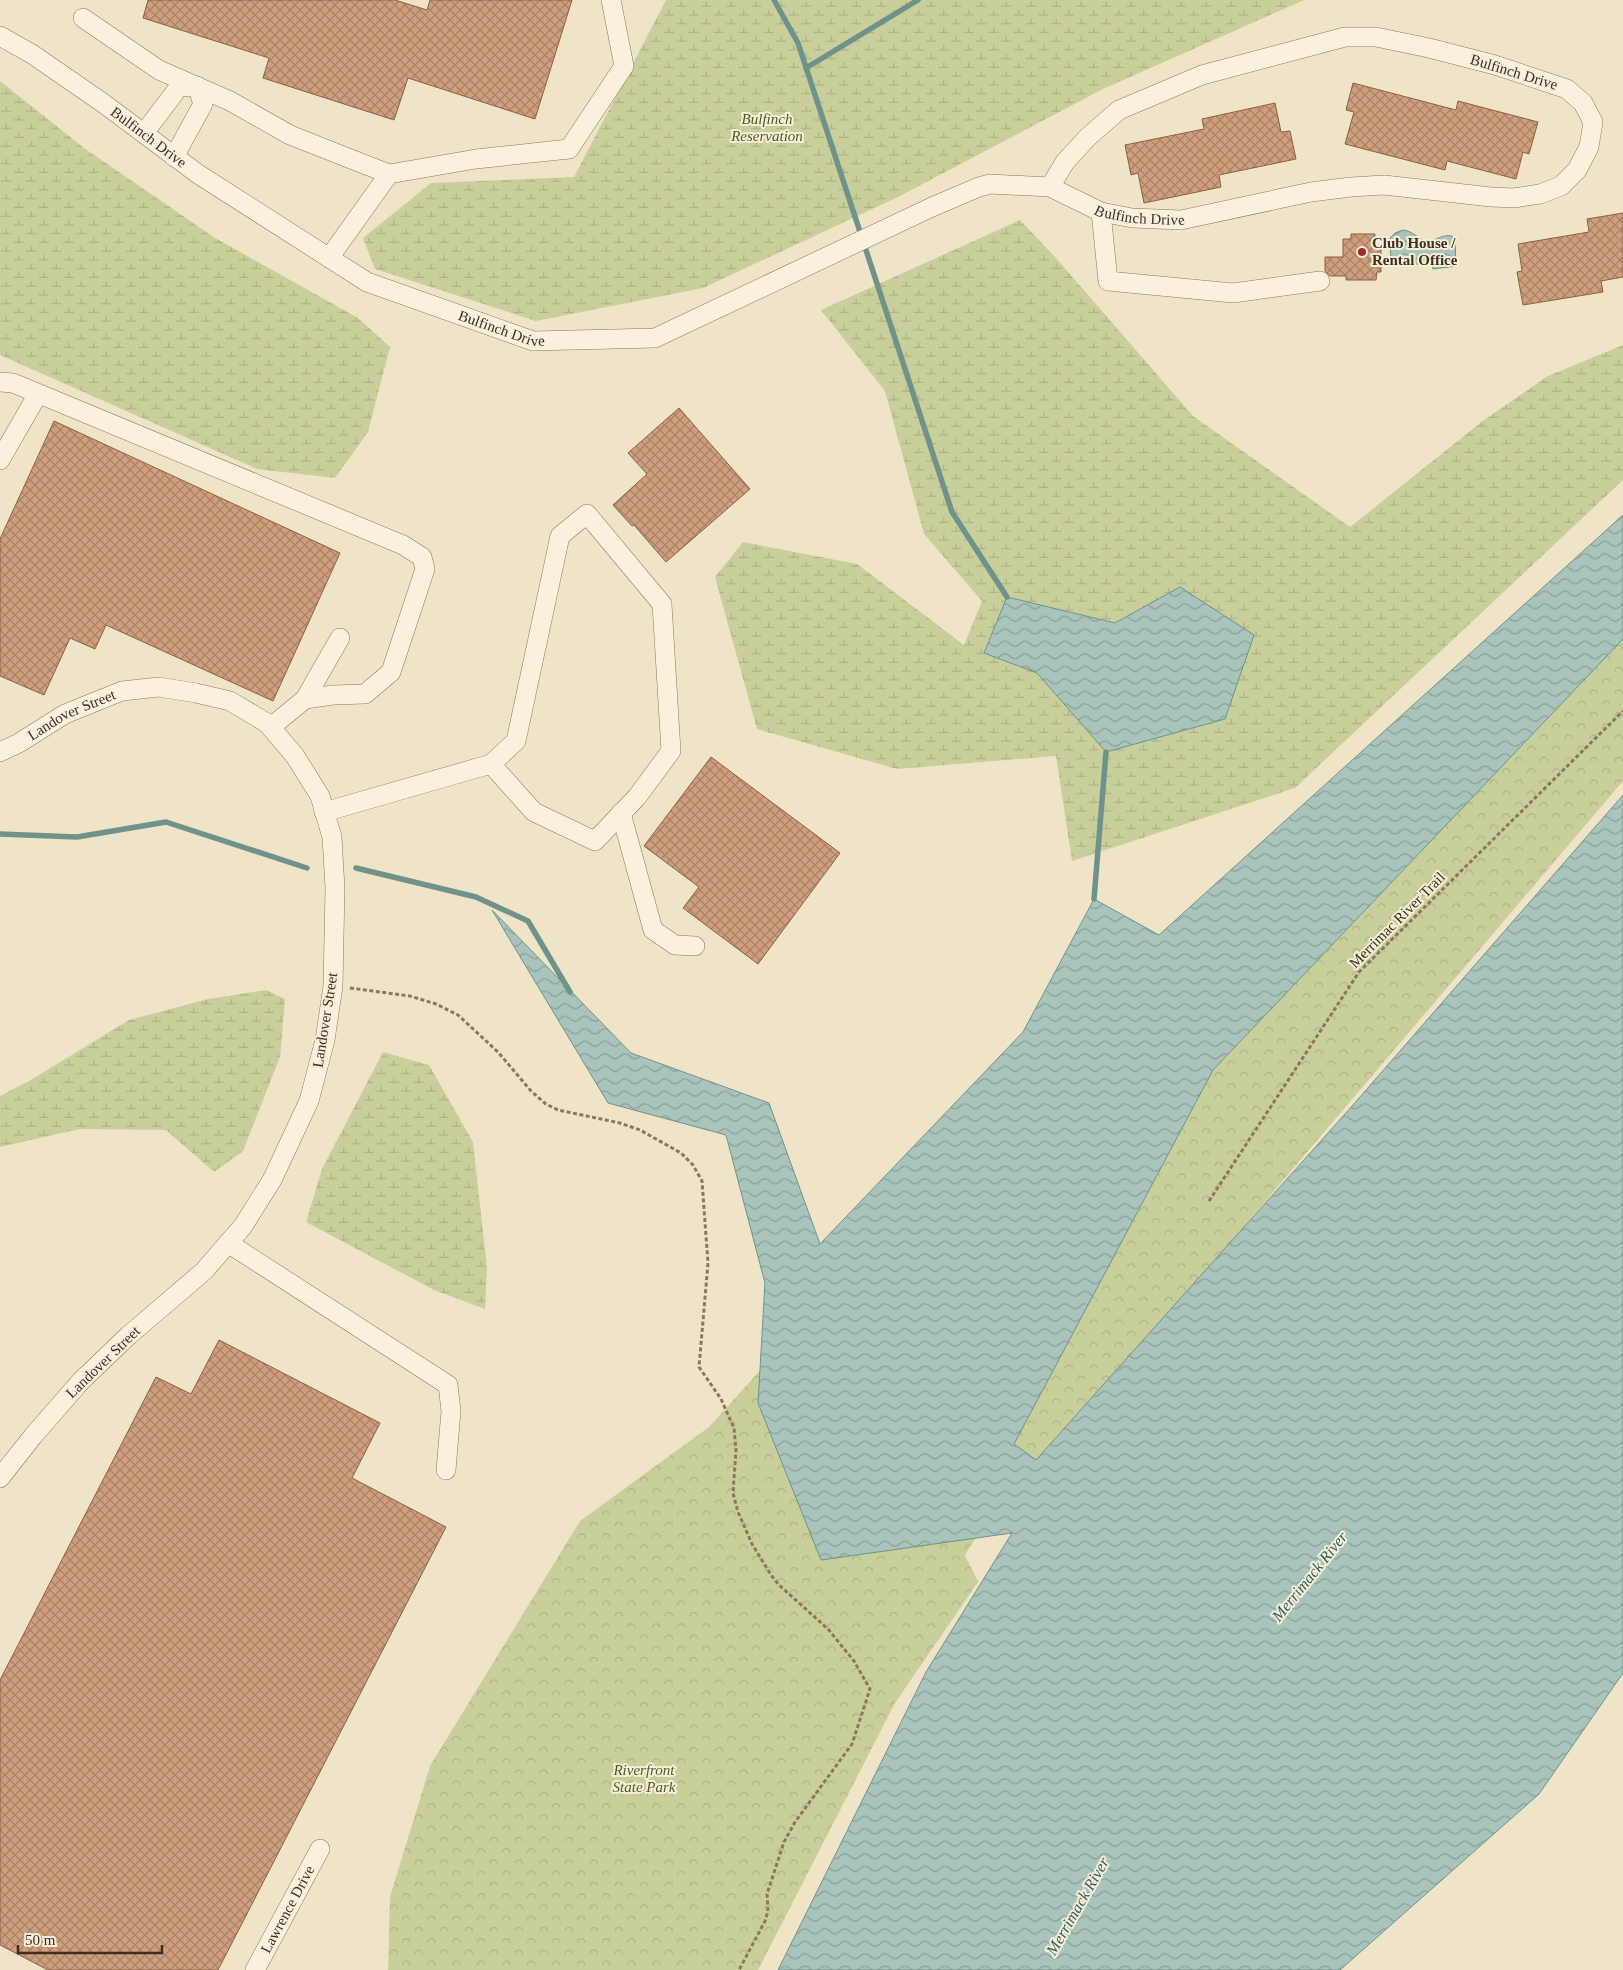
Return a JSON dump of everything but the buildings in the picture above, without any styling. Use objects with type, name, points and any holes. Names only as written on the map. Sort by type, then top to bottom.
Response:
[{"type":"street","points":[[83,18],[159,70],[230,102],[290,135],[389,174],[476,159],[569,149],[624,66],[611,0]]},
{"type":"street","name":"Bulfinch Drive","points":[[0,36],[103,102],[198,174],[368,282],[533,341],[655,338],[932,207],[979,187],[999,184],[1050,187],[1101,212],[1132,218],[1181,220],[1311,192],[1384,185],[1514,198],[1540,194],[1561,186],[1577,170],[1590,147],[1593,122],[1583,103],[1567,89],[1495,65],[1430,48],[1376,37],[1345,37],[1202,75],[1119,110],[1088,137],[1065,162],[1050,187]]},
{"type":"street","points":[[144,133],[178,87],[197,86]]},
{"type":"street","points":[[174,157],[203,104],[197,86]]},
{"type":"street","points":[[330,258],[389,174]]},
{"type":"street","points":[[1101,212],[1108,281],[1233,293],[1320,281]]},
{"type":"street","points":[[0,382],[13,383],[403,544],[422,557],[425,569],[390,672],[365,694],[333,695],[305,700]]},
{"type":"street","points":[[0,460],[38,394]]},
{"type":"street","points":[[324,812],[492,764],[516,741],[560,536],[587,514],[662,604],[671,751],[637,797],[595,841],[534,812],[492,764]]},
{"type":"street","points":[[271,727],[305,700],[340,638]]},
{"type":"street","name":"Landover Street","points":[[0,752],[65,714],[122,691],[159,687],[230,701],[271,727],[295,756],[320,796],[332,837],[335,888],[333,986],[325,1040],[309,1101],[272,1180],[243,1226],[228,1244],[204,1270],[128,1336],[81,1381],[33,1436],[0,1478]]},
{"type":"street","points":[[621,813],[654,930],[675,946],[695,946]]},
{"type":"street","points":[[228,1244],[448,1385],[451,1411],[446,1470]]},
{"type":"street","name":"Lawrence Drive","points":[[255,1970],[320,1849]]},
{"type":"path","name":"Merrimac River Trail","points":[[1209,1201],[1359,972],[1623,711]]},
{"type":"path","points":[[333,986],[410,996],[436,1004],[458,1015],[498,1052],[539,1098],[558,1110],[620,1123],[640,1130],[681,1153],[698,1172],[704,1196],[708,1263],[699,1367],[721,1399],[734,1428],[736,1450],[733,1492],[744,1527],[779,1585],[828,1629],[854,1661],[870,1689],[852,1744],[795,1822],[784,1842],[767,1894],[768,1911],[765,1921],[739,1970]]},
{"type":"green space","name":"Bulfinch Reservation","points":[[666,0],[1304,0],[1103,89],[896,198],[703,288],[536,321],[375,269],[363,238],[431,183],[574,177]]},
{"type":"green space","points":[[0,81],[84,148],[215,238],[358,318],[390,347],[368,432],[335,478],[257,469],[0,355]]},
{"type":"green space","points":[[1020,220],[1056,258],[1193,416],[1350,527],[1484,420],[1548,376],[1623,345],[1623,480],[1295,788],[1072,861],[1056,756],[897,769],[757,729],[715,577],[743,542],[857,564],[964,645],[982,601],[924,534],[885,391],[821,310]]},
{"type":"green space","name":"Riverfront State Park","points":[[1623,527],[1623,781],[1098,1398],[998,1503],[965,1555],[978,1582],[895,1703],[758,1970],[388,1970],[390,1897],[430,1766],[580,1521],[709,1427],[792,1335]]},
{"type":"green space","points":[[266,990],[285,999],[280,1057],[243,1151],[214,1172],[166,1130],[80,1129],[0,1147],[0,1096],[29,1081],[129,1020],[208,999]]},
{"type":"green space","points":[[383,1052],[429,1065],[473,1142],[487,1268],[485,1309],[434,1290],[306,1222],[322,1169]]},
{"type":"water","points":[[1403,230],[1425,241],[1452,236],[1455,241],[1456,266],[1433,269],[1431,263],[1391,266],[1390,238],[1395,233]]},
{"type":"water","name":"Merrimack River","points":[[1623,515],[1623,639],[1213,1070],[1014,1444],[1036,1460],[1353,1105],[1623,795],[1623,1673],[1539,1794],[1340,1970],[778,1970],[926,1672],[1012,1533],[821,1560],[758,1403],[765,1283],[726,1135],[608,1103],[492,910],[631,1053],[769,1103],[820,1244],[1023,1032],[1094,899],[1159,935]]},
{"type":"water","points":[[1180,587],[1254,635],[1225,719],[1106,752],[1037,673],[984,653],[1007,597],[1115,623]]},
{"type":"waterway","points":[[774,0],[798,43],[952,512],[1007,597]]},
{"type":"waterway","points":[[806,68],[918,0]]},
{"type":"waterway","points":[[1094,899],[1106,752]]},
{"type":"waterway","points":[[0,834],[77,837],[166,822],[307,868]]},
{"type":"waterway","points":[[356,868],[476,897],[528,921],[570,992]]},
{"type":"place","name":"Club House / Rental Office","points":[[1362,252]]}]
